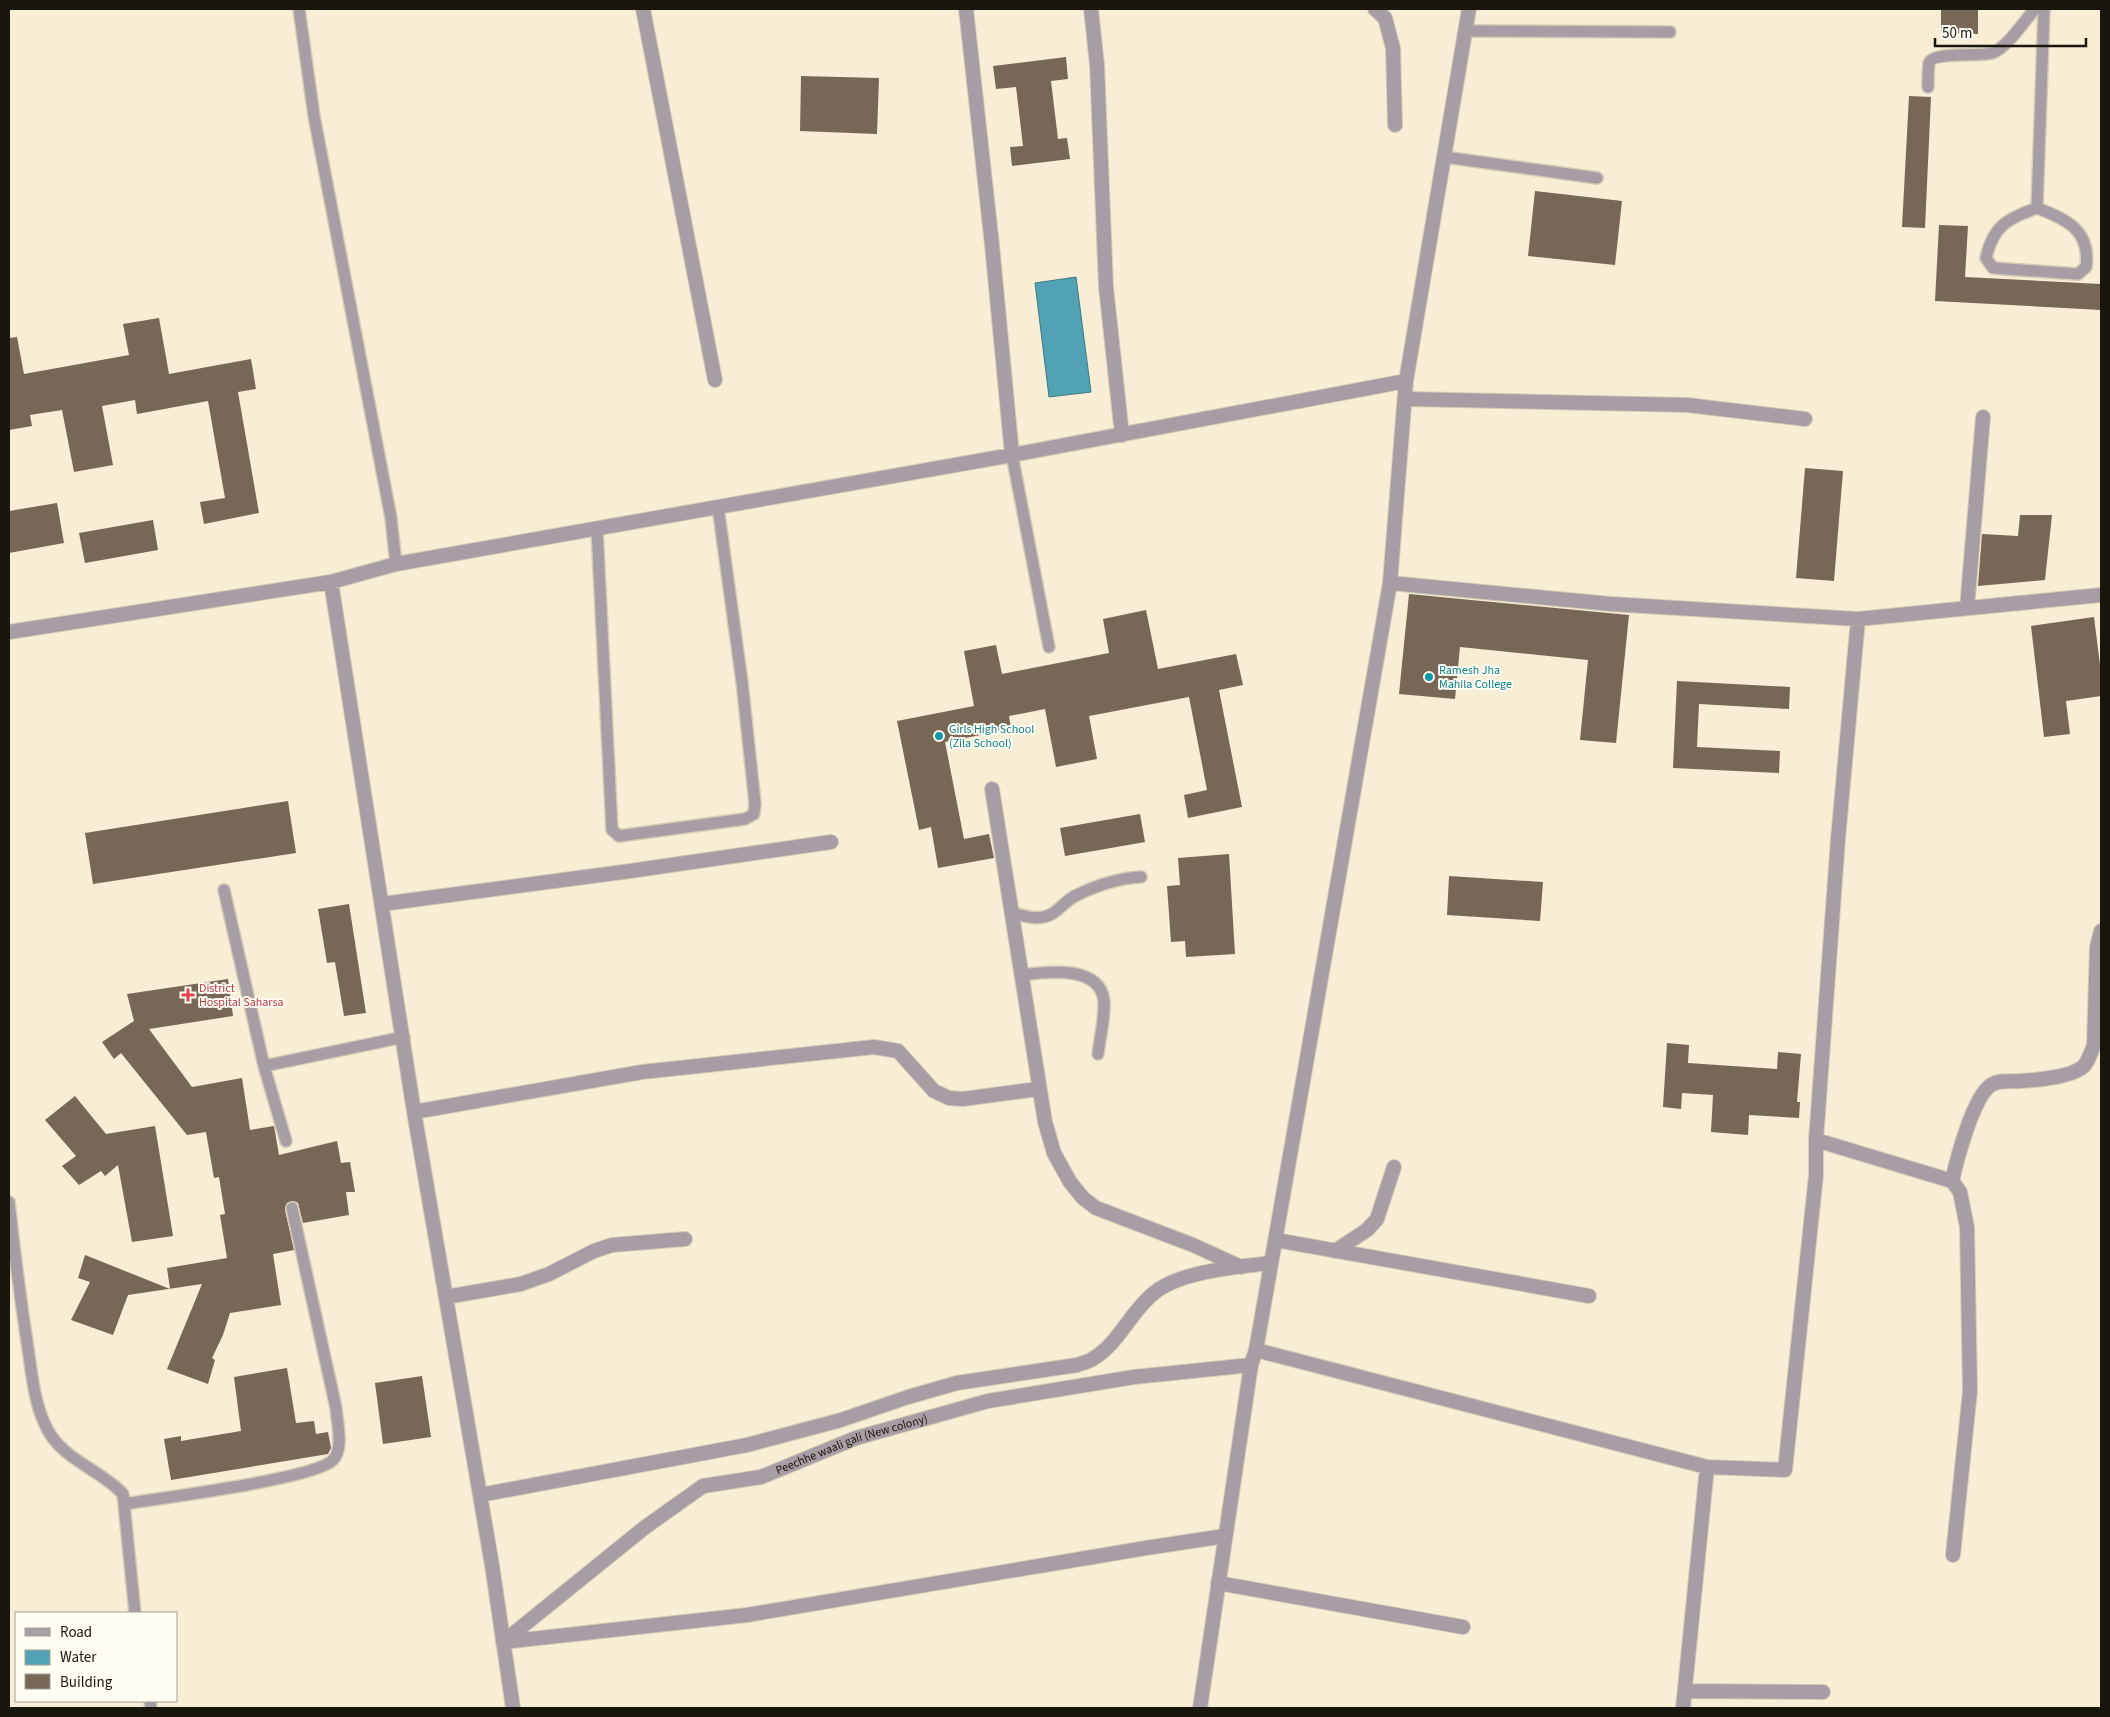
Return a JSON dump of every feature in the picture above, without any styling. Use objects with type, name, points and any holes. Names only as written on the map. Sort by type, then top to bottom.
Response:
[{"type":"street","points":[[643,9],[715,380]]},
{"type":"street","points":[[966,9],[1012,455]]},
{"type":"street","points":[[1090,9],[1098,65],[1106,287],[1122,435]]},
{"type":"street","points":[[1375,9],[1386,18],[1392,40],[1395,125]]},
{"type":"street","points":[[1200,1708],[1251,1365],[1256,1350],[1272,1263],[1390,583],[1406,381],[1469,9]]},
{"type":"street","points":[[9,632],[330,582],[396,564],[1012,455],[1406,381]]},
{"type":"street","points":[[1405,399],[1687,405],[1805,419]]},
{"type":"street","points":[[1968,608],[1983,417]]},
{"type":"street","points":[[330,582],[404,1037],[414,1112],[492,1565],[513,1708]]},
{"type":"street","points":[[1390,583],[1611,604],[1858,619],[2101,595]]},
{"type":"street","points":[[1256,1350],[1707,1467],[1785,1470],[1816,1176],[1816,1140],[1838,839],[1858,619]]},
{"type":"street","points":[[992,789],[1038,1089],[1054,1154],[1070,1182],[1083,1198],[1096,1208],[1118,1218],[1176,1238],[1242,1267]]},
{"type":"street","points":[[382,904],[830,842]]},
{"type":"street","points":[[1952,1181],[1962,1142],[1982,1094],[1991,1085],[2005,1080],[2019,1081],[2057,1077],[2083,1067],[2090,1057],[2094,1045],[2097,947],[2101,931]]},
{"type":"street","points":[[414,1112],[642,1072],[874,1047],[898,1051],[934,1091],[949,1098],[963,1099],[1038,1089]]},
{"type":"street","points":[[1816,1140],[1952,1181],[1960,1192],[1967,1227],[1970,1391],[1953,1555]]},
{"type":"street","points":[[1335,1251],[1367,1230],[1377,1219],[1394,1168]]},
{"type":"street","points":[[446,1297],[521,1284],[549,1274],[594,1251],[612,1245],[685,1240]]},
{"type":"street","points":[[1276,1240],[1589,1296]]},
{"type":"street","points":[[480,1495],[747,1445],[841,1420],[908,1397],[957,1383],[1077,1365],[1095,1358],[1114,1339],[1153,1293],[1168,1284],[1208,1271],[1272,1263]]},
{"type":"street","name":"Peechhe waali gali (New colony)","points":[[502,1642],[644,1528],[703,1486],[761,1477],[856,1438],[988,1400],[1134,1377],[1251,1365]]},
{"type":"street","points":[[1683,1708],[1707,1467]]},
{"type":"street","points":[[502,1642],[747,1616],[1226,1536]]},
{"type":"street","points":[[1218,1583],[1463,1626]]},
{"type":"street","points":[[1685,1691],[1823,1692]]},
{"type":"lane","points":[[299,9],[314,116],[391,518],[396,564]]},
{"type":"lane","points":[[1928,87],[1930,62],[1933,58],[1939,55],[1962,56],[1991,53],[2005,44],[2035,9]]},
{"type":"lane","points":[[2037,208],[2044,9]]},
{"type":"lane","points":[[1465,31],[1670,32]]},
{"type":"lane","points":[[1444,157],[1597,178]]},
{"type":"lane","points":[[2037,208],[2057,215],[2077,229],[2084,241],[2088,255],[2086,267],[2078,274],[1992,268],[1986,258],[1990,243],[1997,230],[2014,216],[2037,208]]},
{"type":"lane","points":[[1012,455],[1049,647]]},
{"type":"lane","points":[[597,528],[612,830],[619,836],[745,818],[754,814],[756,803],[742,682],[718,507]]},
{"type":"lane","points":[[1012,913],[1030,918],[1046,917],[1056,912],[1074,896],[1125,878],[1141,877]]},
{"type":"lane","points":[[224,890],[264,1066],[286,1141]]},
{"type":"lane","points":[[1021,975],[1058,971],[1080,974],[1097,984],[1104,999],[1098,1054]]},
{"type":"lane","points":[[264,1066],[404,1037]]},
{"type":"lane","points":[[9,1202],[12,1258],[41,1416],[53,1438],[67,1453],[116,1486],[123,1494],[136,1612]]},
{"type":"lane","points":[[125,1504],[312,1471],[333,1460],[337,1453],[339,1439],[336,1408],[292,1208]]},
{"type":"water","points":[[1076,277],[1091,392],[1049,397],[1035,283]]},
{"type":"building","points":[[1941,9],[1978,10],[1978,34],[1941,33]]},
{"type":"building","points":[[1066,57],[1068,79],[1051,81],[1058,139],[1067,138],[1070,159],[1012,166],[1010,147],[1023,146],[1016,87],[996,89],[993,66]]},
{"type":"building","points":[[801,76],[879,78],[877,134],[800,131]]},
{"type":"building","points":[[1909,96],[1931,97],[1925,228],[1902,227]]},
{"type":"building","points":[[1535,191],[1622,201],[1615,265],[1528,256]]},
{"type":"building","points":[[1939,225],[1968,226],[1965,277],[2101,284],[2101,310],[1935,301]]},
{"type":"building","points":[[159,318],[169,374],[251,359],[256,389],[238,392],[259,513],[204,524],[200,502],[225,498],[208,401],[137,414],[135,400],[102,406],[113,465],[74,472],[62,410],[30,415],[32,426],[9,430],[9,338],[17,337],[24,374],[129,355],[123,324]]},
{"type":"building","points":[[1805,468],[1843,471],[1834,581],[1796,578]]},
{"type":"building","points":[[57,503],[64,543],[9,553],[9,511]]},
{"type":"building","points":[[2020,515],[2052,515],[2045,580],[1978,586],[1982,534],[2018,536]]},
{"type":"building","points":[[153,520],[158,550],[85,563],[79,533]]},
{"type":"building","name":"Ramesh Jha Mahila College","points":[[1409,594],[1629,615],[1616,743],[1580,740],[1588,660],[1460,647],[1455,699],[1399,694]]},
{"type":"building","name":"Girls High School (Zila School)","points":[[1146,610],[1158,669],[1236,654],[1243,685],[1219,690],[1242,807],[1188,818],[1184,795],[1207,790],[1189,697],[1089,716],[1097,759],[1056,767],[1045,709],[1009,716],[1011,729],[945,742],[964,839],[989,834],[994,858],[938,868],[931,827],[919,830],[897,721],[974,706],[964,651],[996,645],[1002,674],[1109,653],[1103,619]]},
{"type":"building","points":[[2094,617],[2101,673],[2101,696],[2066,701],[2070,734],[2044,737],[2031,626]]},
{"type":"building","points":[[1677,681],[1790,687],[1789,709],[1699,704],[1697,747],[1780,751],[1779,773],[1673,768]]},
{"type":"building","points":[[288,801],[296,853],[93,884],[85,833]]},
{"type":"building","points":[[1140,814],[1145,842],[1065,856],[1060,828]]},
{"type":"building","points":[[1229,854],[1235,954],[1186,957],[1185,941],[1171,942],[1167,886],[1180,885],[1178,858]]},
{"type":"building","points":[[1449,876],[1543,882],[1540,921],[1447,915]]},
{"type":"building","points":[[349,904],[366,1013],[344,1016],[335,962],[327,963],[318,909]]},
{"type":"building","points":[[228,979],[233,1016],[149,1029],[192,1087],[242,1078],[250,1130],[274,1126],[279,1155],[337,1141],[341,1163],[350,1162],[355,1192],[346,1192],[349,1215],[303,1223],[298,1203],[294,1201],[287,1203],[285,1210],[294,1250],[273,1254],[281,1305],[230,1313],[223,1335],[212,1358],[215,1360],[208,1384],[167,1369],[202,1284],[170,1289],[167,1268],[227,1258],[220,1215],[225,1214],[219,1177],[214,1178],[206,1132],[187,1135],[121,1053],[114,1059],[102,1042],[134,1021],[127,994]]},
{"type":"building","points":[[1667,1043],[1689,1045],[1688,1063],[1777,1069],[1778,1052],[1801,1054],[1797,1102],[1800,1102],[1799,1118],[1749,1115],[1748,1135],[1711,1132],[1713,1095],[1682,1093],[1681,1109],[1663,1107]]},
{"type":"building","points":[[75,1096],[106,1134],[155,1126],[173,1236],[132,1242],[118,1165],[105,1176],[101,1171],[79,1185],[62,1166],[76,1156],[45,1120]]},
{"type":"building","points":[[85,1255],[170,1289],[128,1295],[113,1335],[71,1320],[90,1282],[78,1278]]},
{"type":"building","points":[[287,1368],[296,1423],[314,1421],[316,1434],[328,1432],[331,1448],[328,1454],[171,1480],[164,1439],[181,1436],[181,1441],[241,1431],[234,1377]]},
{"type":"building","points":[[422,1376],[431,1437],[383,1444],[375,1383]]},
{"type":"place","name":"Ramesh Jha Mahila College","points":[[1429,677]]},
{"type":"place","name":"Girls High School (Zila School)","points":[[939,736]]},
{"type":"place","name":"District Hospital Saharsa","points":[[188,995]]}]
